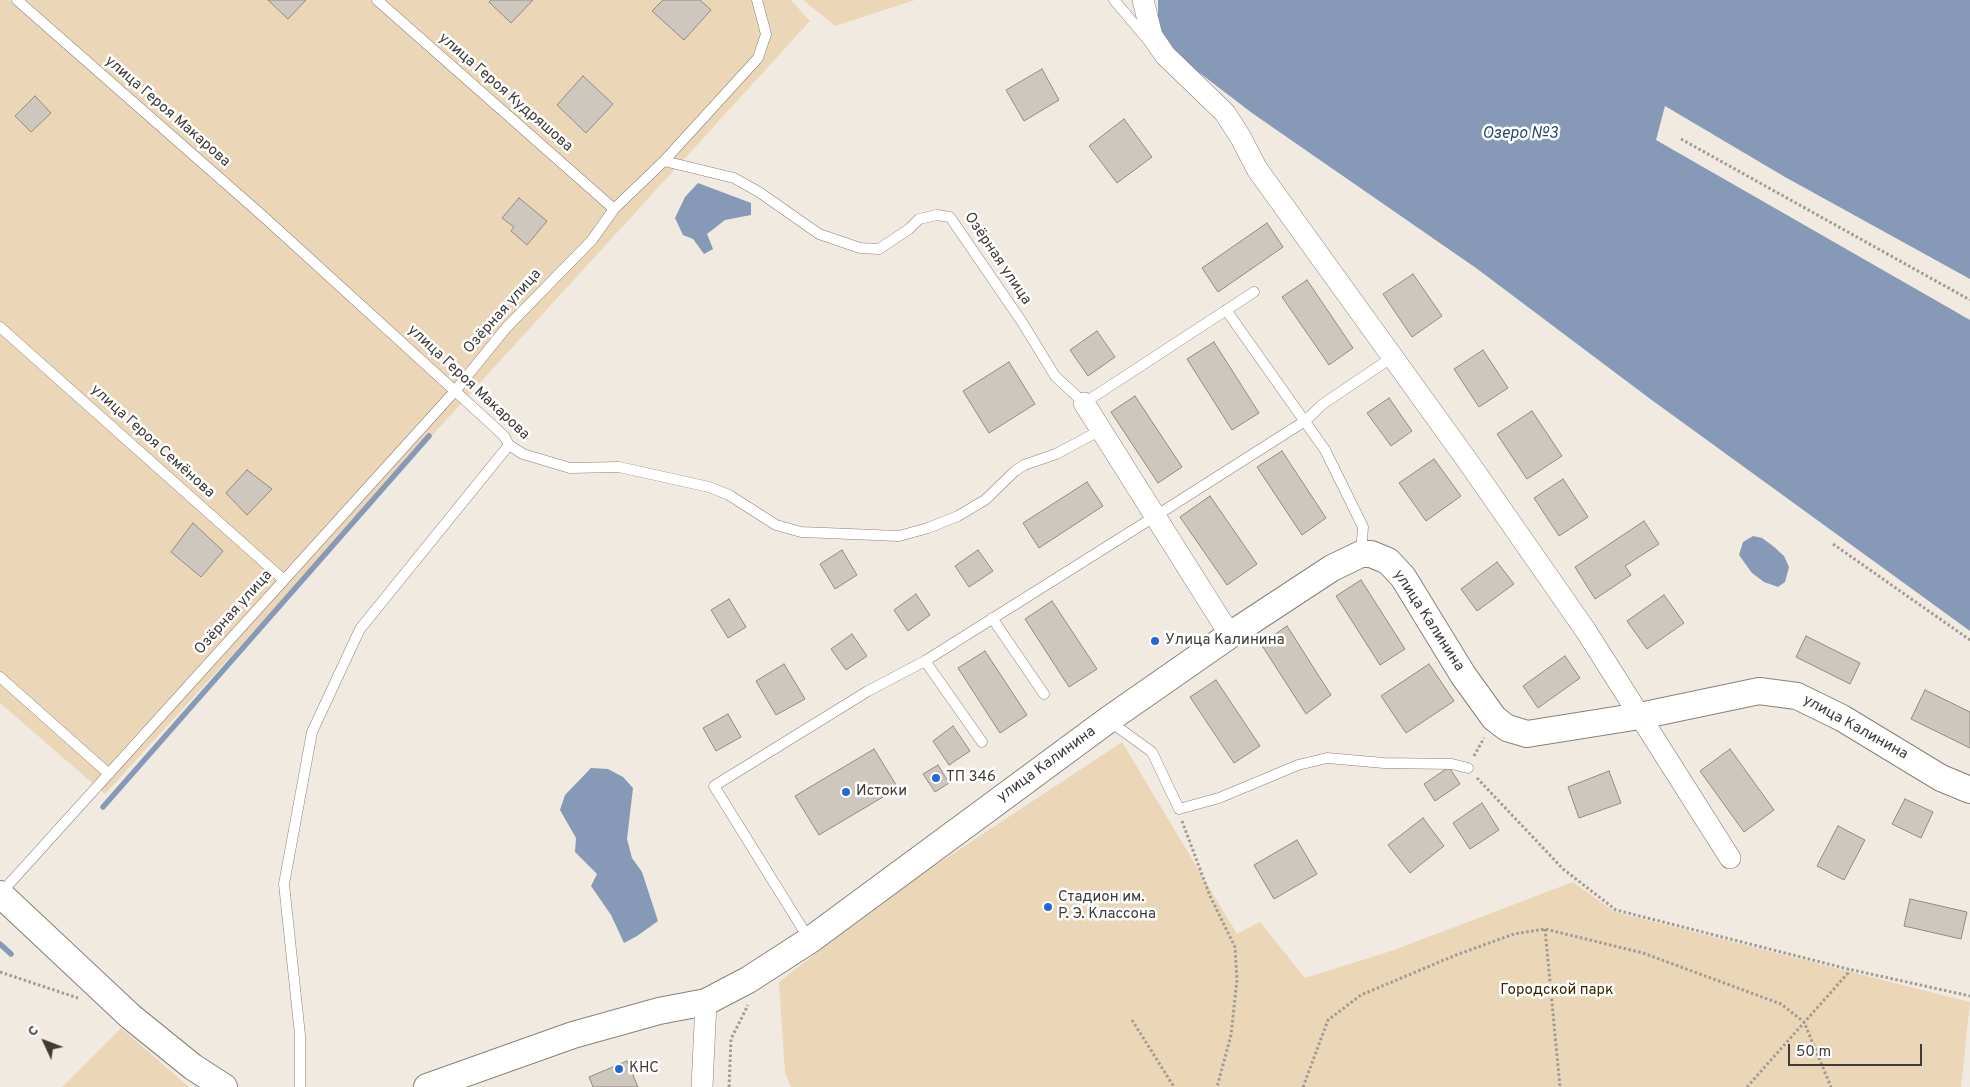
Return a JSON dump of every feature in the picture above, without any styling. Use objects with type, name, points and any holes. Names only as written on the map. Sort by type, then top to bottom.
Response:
[{"type":"street","points":[[1143,0],[1152,36],[1165,54],[1225,113],[1242,138],[1257,169],[1469,463],[1570,607],[1730,858]]},
{"type":"street","points":[[1084,404],[1230,635]]},
{"type":"street","name":"улица Калинина","points":[[427,1087],[572,1034],[659,1011],[706,1002],[748,980],[810,940],[1108,720],[1230,635],[1332,568],[1362,554],[1371,554],[1388,561],[1403,577],[1463,676],[1494,718],[1507,728],[1527,734],[1640,716],[1759,691],[1797,696],[1842,718],[1941,778],[1970,790]]},
{"type":"street","points":[[0,894],[130,1016],[193,1066],[224,1087]]},
{"type":"street","points":[[702,1087],[706,1002]]},
{"type":"lane","name":"улица Героя Макарова","points":[[18,0],[256,210],[504,436],[509,445],[522,454],[570,468],[619,467],[709,487],[729,495],[776,525],[801,532],[899,536],[928,528],[958,516],[985,500],[1015,471],[1024,465],[1056,454],[1101,430]]},
{"type":"lane","name":"улица Героя Кудряшова","points":[[377,0],[614,209]]},
{"type":"lane","points":[[664,161],[758,58],[766,34],[757,0]]},
{"type":"lane","points":[[1114,0],[1154,48],[1165,54]]},
{"type":"lane","name":"Озёрная улица","points":[[0,894],[455,391],[506,328],[592,240],[614,209],[664,161],[734,178],[759,192],[819,234],[860,248],[879,249],[909,230],[919,219],[937,215],[950,217],[1022,322],[1055,376],[1084,404]]},
{"type":"lane","points":[[1084,404],[1254,292]]},
{"type":"lane","points":[[1226,310],[1325,450],[1363,527],[1362,554]]},
{"type":"lane","name":"улица Героя Семёнова","points":[[0,327],[284,580]]},
{"type":"lane","points":[[810,940],[714,786],[868,691],[925,661],[1154,517],[1306,421],[1324,404],[1392,358]]},
{"type":"lane","points":[[300,1087],[300,1035],[284,884],[312,732],[360,629],[509,445]]},
{"type":"lane","points":[[992,618],[1044,694]]},
{"type":"lane","points":[[925,661],[982,742]]},
{"type":"lane","points":[[0,677],[109,774]]},
{"type":"lane","points":[[1108,720],[1152,752],[1179,809],[1219,798],[1298,765],[1327,758],[1384,763],[1452,764],[1468,768]]},
{"type":"path","points":[[1682,138],[1970,300]]},
{"type":"path","points":[[1833,544],[1970,640]]},
{"type":"path","points":[[1494,718],[1468,768],[1564,869],[1616,910],[1848,969],[1970,996]]},
{"type":"path","points":[[1179,809],[1210,896],[1235,947],[1237,980],[1231,1035],[1217,1087]]},
{"type":"path","points":[[1545,929],[1560,1087]]},
{"type":"path","points":[[1303,1087],[1328,1020],[1361,995],[1464,952],[1514,934],[1545,929],[1643,953],[1781,1004],[1804,1022],[1831,1087]]},
{"type":"path","points":[[1747,1087],[1848,972],[1848,969]]},
{"type":"path","points":[[0,972],[83,1000]]},
{"type":"path","points":[[729,1087],[731,1039],[748,1004],[756,998]]},
{"type":"path","points":[[1132,1020],[1174,1087]]},
{"type":"green space","points":[[0,0],[791,0],[810,21],[105,794],[0,703]]},
{"type":"green space","points":[[803,0],[915,0],[835,26]]},
{"type":"green space","name":"Городской парк","points":[[1122,742],[1237,934],[1260,922],[1305,978],[1394,950],[1573,882],[1615,912],[1970,1002],[1961,1087],[791,1087],[785,1073],[779,982],[895,892]]},
{"type":"green space","points":[[121,1028],[189,1087],[62,1087]]},
{"type":"water","name":"Озеро №3","points":[[1158,0],[1970,0],[1970,279],[1785,177],[1665,106],[1656,140],[1970,320],[1970,631],[1649,398],[1476,268],[1252,113],[1171,51],[1158,26]]},
{"type":"water","points":[[698,183],[751,203],[751,215],[725,220],[707,234],[713,249],[704,254],[693,239],[683,235],[675,218],[685,197]]},
{"type":"water","points":[[1753,536],[1762,538],[1784,556],[1789,567],[1785,582],[1778,587],[1764,582],[1752,573],[1739,555],[1743,542]]},
{"type":"water","points":[[591,768],[608,769],[623,777],[633,788],[627,839],[632,858],[642,872],[658,921],[624,943],[611,915],[591,886],[597,874],[575,852],[576,838],[560,810],[565,795]]},
{"type":"building","points":[[268,0],[306,0],[288,19]]},
{"type":"building","points":[[491,0],[533,0],[511,23],[489,2]]},
{"type":"building","points":[[663,0],[700,0],[711,10],[684,40],[652,11]]},
{"type":"building","points":[[1042,69],[1059,100],[1024,121],[1006,90]]},
{"type":"building","points":[[583,76],[613,104],[586,133],[557,105]]},
{"type":"building","points":[[35,96],[51,113],[31,132],[15,116]]},
{"type":"building","points":[[1124,119],[1152,157],[1117,183],[1089,146]]},
{"type":"building","points":[[519,198],[547,221],[527,245],[511,231],[514,227],[502,218]]},
{"type":"building","points":[[1267,223],[1283,247],[1218,292],[1202,268]]},
{"type":"building","points":[[1413,274],[1442,316],[1412,337],[1383,294]]},
{"type":"building","points":[[1307,280],[1353,348],[1329,365],[1282,297]]},
{"type":"building","points":[[1097,331],[1115,357],[1088,376],[1070,350]]},
{"type":"building","points":[[1214,342],[1259,413],[1232,430],[1187,359]]},
{"type":"building","points":[[1483,350],[1508,388],[1479,407],[1454,369]]},
{"type":"building","points":[[1009,362],[1035,404],[989,433],[963,391]]},
{"type":"building","points":[[1135,396],[1182,467],[1158,483],[1111,412]]},
{"type":"building","points":[[1389,398],[1412,431],[1391,446],[1367,413]]},
{"type":"building","points":[[1532,411],[1562,456],[1527,479],[1497,434]]},
{"type":"building","points":[[1282,451],[1326,518],[1302,535],[1257,467]]},
{"type":"building","points":[[1434,459],[1461,496],[1426,521],[1399,483]]},
{"type":"building","points":[[247,470],[272,489],[247,515],[226,493]]},
{"type":"building","points":[[1563,479],[1588,517],[1559,536],[1534,498]]},
{"type":"building","points":[[1087,482],[1103,506],[1039,548],[1023,523]]},
{"type":"building","points":[[1210,496],[1257,564],[1227,585],[1180,517]]},
{"type":"building","points":[[1644,521],[1659,544],[1625,566],[1631,575],[1595,599],[1575,567]]},
{"type":"building","points":[[193,523],[223,551],[201,577],[171,552]]},
{"type":"building","points":[[842,550],[857,575],[835,589],[820,564]]},
{"type":"building","points":[[978,550],[993,571],[969,587],[955,566]]},
{"type":"building","points":[[1497,562],[1514,584],[1477,611],[1461,589]]},
{"type":"building","points":[[1361,580],[1405,649],[1380,665],[1336,596]]},
{"type":"building","points":[[916,594],[930,615],[908,631],[894,610]]},
{"type":"building","points":[[1664,595],[1684,623],[1647,649],[1627,621]]},
{"type":"building","points":[[729,599],[746,627],[728,638],[711,610]]},
{"type":"building","points":[[1052,601],[1097,669],[1069,687],[1025,619]]},
{"type":"building","points":[[1287,626],[1331,695],[1306,714],[1261,644]]},
{"type":"building","points":[[852,634],[867,656],[846,670],[831,649]]},
{"type":"building","points":[[1806,636],[1860,663],[1850,684],[1796,657]]},
{"type":"building","points":[[985,651],[1027,715],[1000,733],[958,668]]},
{"type":"building","points":[[1565,656],[1580,678],[1538,708],[1523,686]]},
{"type":"building","points":[[784,664],[805,699],[776,715],[756,681]]},
{"type":"building","points":[[1429,664],[1454,701],[1406,733],[1381,696]]},
{"type":"building","points":[[1216,680],[1260,746],[1234,763],[1190,697]]},
{"type":"building","points":[[1925,690],[1970,712],[1970,748],[1911,719]]},
{"type":"building","points":[[728,714],[741,737],[716,751],[703,728]]},
{"type":"building","points":[[953,726],[970,751],[949,765],[933,741]]},
{"type":"building","name":"Истоки","points":[[874,749],[898,788],[819,835],[795,796]]},
{"type":"building","points":[[1730,749],[1774,810],[1744,832],[1700,771]]},
{"type":"building","name":"ТП 346","points":[[938,765],[949,783],[935,792],[923,774]]},
{"type":"building","points":[[1449,767],[1460,784],[1435,801],[1424,784]]},
{"type":"building","points":[[1609,771],[1621,803],[1579,818],[1568,787]]},
{"type":"building","points":[[1905,799],[1933,812],[1921,838],[1892,824]]},
{"type":"building","points":[[1482,803],[1499,830],[1470,849],[1453,823]]},
{"type":"building","points":[[1423,818],[1444,846],[1410,873],[1388,845]]},
{"type":"building","points":[[1838,826],[1865,840],[1844,880],[1817,866]]},
{"type":"building","points":[[1297,840],[1317,874],[1274,899],[1254,865]]},
{"type":"building","points":[[1910,899],[1967,912],[1961,939],[1904,926]]},
{"type":"building","name":"КНС","points":[[627,1061],[638,1087],[593,1087],[589,1077]]},
{"type":"waterway","points":[[103,807],[429,436]]},
{"type":"waterway","points":[[0,944],[11,954]]},
{"type":"place","name":"Улица Калинина","points":[[1155,641]]},
{"type":"place","name":"ТП 346","points":[[936,778]]},
{"type":"place","name":"Истоки","points":[[846,792]]},
{"type":"place","name":"Стадион им. Р. Э. Классона","points":[[1048,907]]},
{"type":"place","name":"КНС","points":[[619,1069]]}]
